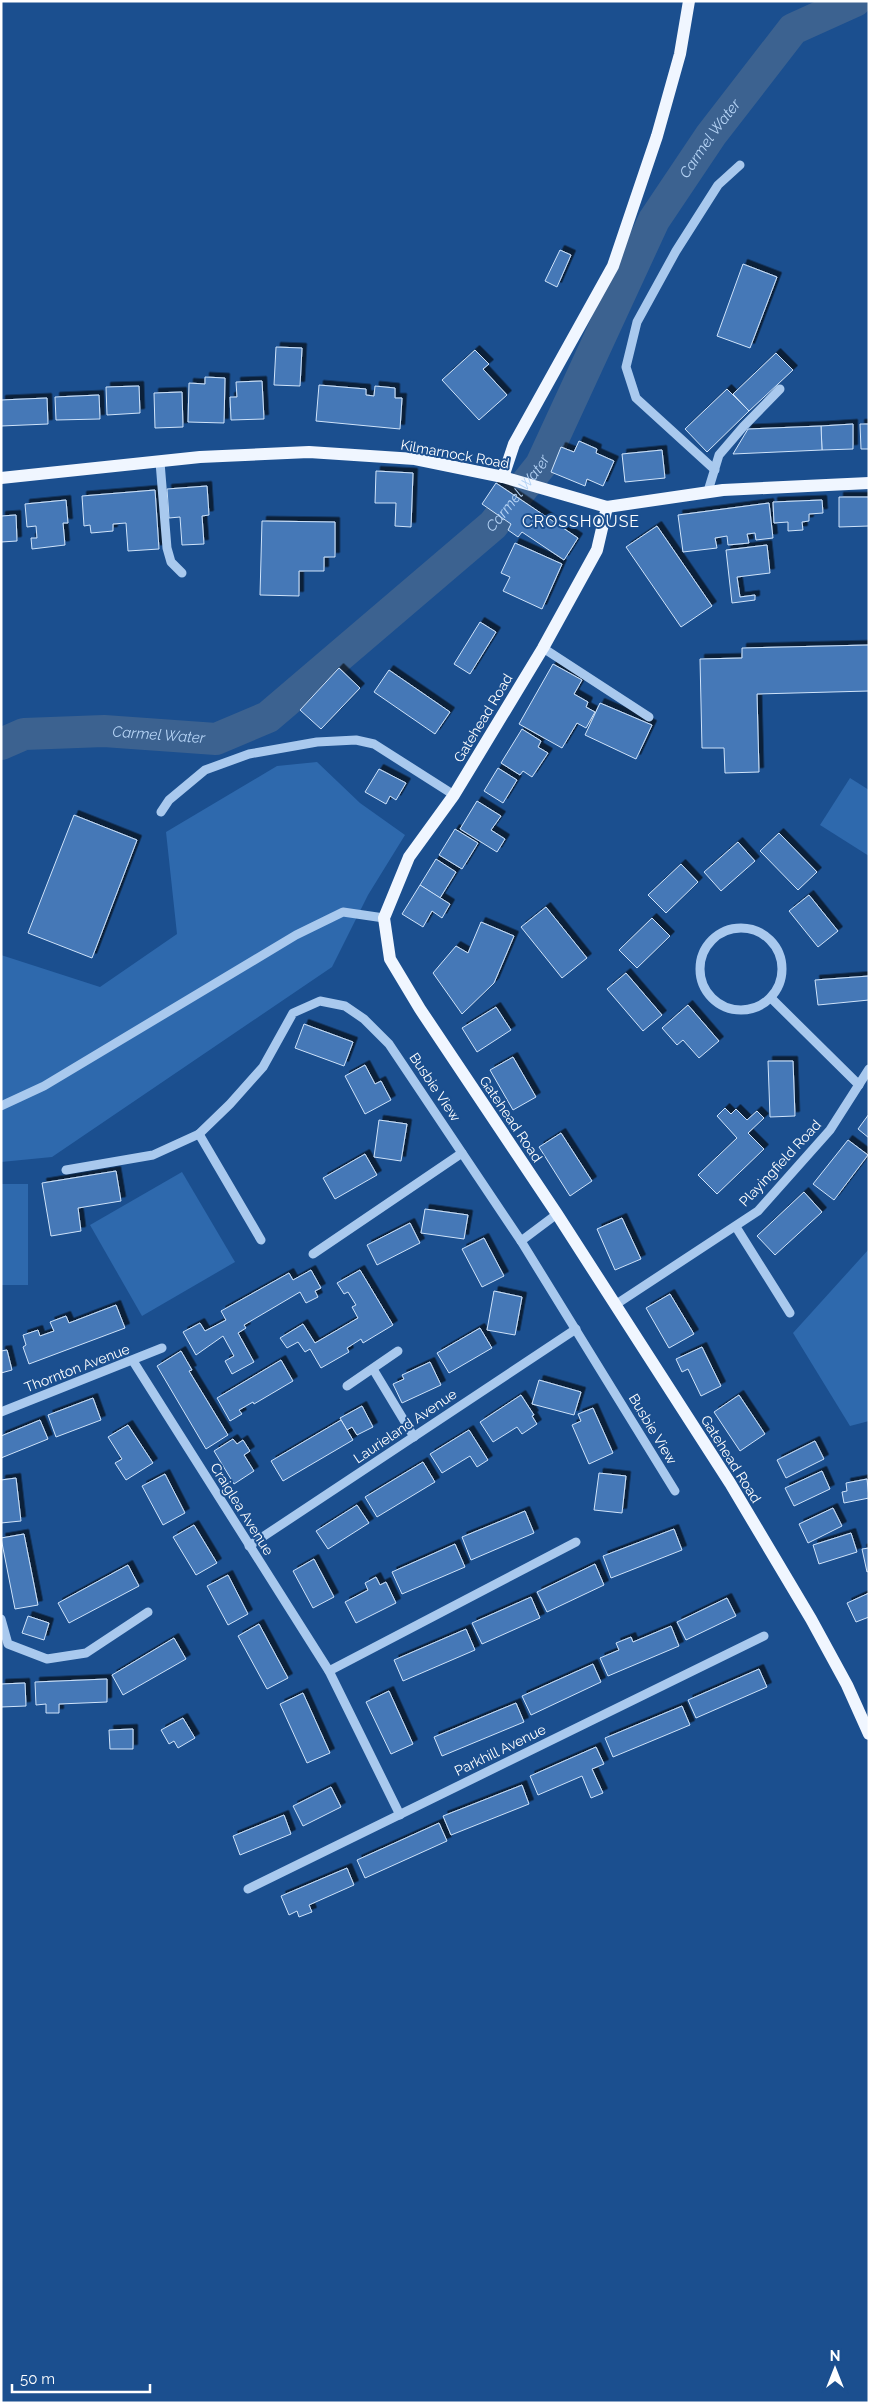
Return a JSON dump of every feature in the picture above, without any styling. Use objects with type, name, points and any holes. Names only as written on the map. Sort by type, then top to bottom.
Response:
[{"type":"main road","points":[[503,476],[514,444],[613,266],[657,136],[680,54],[689,1]]},
{"type":"main road","name":"Kilmarnock Road","points":[[1,478],[160,462],[309,452],[415,459],[503,476],[607,508],[708,491],[869,483]]},
{"type":"main road","name":"Gatehead Road","points":[[607,508],[597,550],[542,648],[454,795],[409,857],[384,918],[390,959],[420,1009],[557,1214],[730,1483],[810,1619],[847,1686],[869,1734]]},
{"type":"street","points":[[715,470],[636,398],[626,366],[637,322],[676,251],[718,185],[740,166]]},
{"type":"street","points":[[708,491],[719,455],[742,427],[780,389]]},
{"type":"street","points":[[160,462],[168,548],[172,562],[182,573]]},
{"type":"street","points":[[542,648],[649,717]]},
{"type":"street","points":[[161,812],[169,800],[206,770],[249,754],[316,742],[356,740],[374,744],[454,795]]},
{"type":"street","points":[[1,1106],[44,1086],[296,935],[343,912],[384,918]]},
{"type":"street","points":[[736,928],[751,929],[771,941],[778,951],[782,965],[781,979],[771,998],[760,1007],[737,1011],[723,1007],[707,994],[701,981],[699,967],[707,944],[722,932],[736,928]]},
{"type":"street","points":[[771,998],[859,1084]]},
{"type":"street","name":"Busbie View","points":[[66,1170],[153,1155],[199,1134],[230,1104],[263,1067],[292,1013],[320,1000],[346,1006],[364,1019],[389,1044],[521,1240],[675,1491]]},
{"type":"street","name":"Playingfield Road","points":[[615,1304],[758,1211],[830,1130],[869,1069]]},
{"type":"street","points":[[199,1134],[261,1240]]},
{"type":"street","points":[[313,1254],[462,1153]]},
{"type":"street","points":[[521,1240],[557,1214]]},
{"type":"street","points":[[736,1227],[790,1312]]},
{"type":"street","name":"Laurieland Avenue","points":[[249,1546],[576,1329]]},
{"type":"street","name":"Thornton Avenue","points":[[1,1412],[162,1348]]},
{"type":"street","points":[[347,1386],[398,1350]]},
{"type":"street","name":"Craiglea Avenue","points":[[133,1361],[329,1671],[400,1815]]},
{"type":"street","points":[[373,1369],[414,1437]]},
{"type":"street","points":[[329,1671],[576,1542]]},
{"type":"street","points":[[1,1619],[5,1646],[47,1659],[86,1653],[148,1612]]},
{"type":"street","name":"Parkhill Avenue","points":[[248,1889],[764,1636]]},
{"type":"shaded area","points":[[317,762],[360,803],[405,835],[368,895],[332,967],[52,1157],[1,1162],[1,955],[100,987],[177,934],[166,832],[277,766]]},
{"type":"shaded area","points":[[850,778],[869,790],[869,856],[820,825]]},
{"type":"shaded area","points":[[182,1172],[235,1262],[142,1316],[90,1225]]},
{"type":"shaded area","points":[[1,1184],[28,1184],[28,1285],[1,1285]]},
{"type":"shaded area","points":[[869,1249],[869,1421],[850,1426],[793,1333]]},
{"type":"building","points":[[560,250],[571,255],[557,287],[545,281]]},
{"type":"building","points":[[743,264],[777,277],[750,348],[717,336]]},
{"type":"building","points":[[276,347],[302,348],[300,386],[274,385]]},
{"type":"building","points":[[475,350],[489,364],[483,369],[507,395],[479,420],[442,380]]},
{"type":"building","points":[[776,353],[793,370],[749,411],[733,394]]},
{"type":"building","points":[[205,377],[225,378],[224,423],[188,422],[189,383],[205,384]]},
{"type":"building","points":[[262,381],[264,419],[231,420],[230,397],[237,397],[236,382]]},
{"type":"building","points":[[319,385],[366,389],[366,395],[374,396],[375,386],[395,388],[395,398],[402,398],[400,429],[316,421]]},
{"type":"building","points":[[139,386],[140,413],[107,415],[106,387]]},
{"type":"building","points":[[727,389],[749,411],[707,452],[685,429]]},
{"type":"building","points":[[182,392],[183,427],[155,428],[154,393]]},
{"type":"building","points":[[99,395],[100,419],[56,420],[55,397]]},
{"type":"building","points":[[47,398],[48,424],[1,426],[1,400]]},
{"type":"building","points":[[853,424],[853,449],[822,450],[821,426]]},
{"type":"building","points":[[860,424],[869,424],[869,449],[861,449]]},
{"type":"building","points":[[821,426],[822,450],[733,454],[748,429]]},
{"type":"building","points":[[579,441],[597,449],[596,453],[614,461],[603,486],[587,479],[585,486],[551,472],[561,447],[574,452]]},
{"type":"building","points":[[662,450],[665,478],[625,482],[622,454]]},
{"type":"building","points":[[376,471],[413,473],[411,527],[395,526],[396,503],[375,503]]},
{"type":"building","points":[[496,483],[578,538],[564,560],[522,532],[518,537],[508,530],[511,524],[482,504]]},
{"type":"building","points":[[207,486],[209,515],[202,516],[204,544],[182,545],[180,517],[169,518],[167,489]]},
{"type":"building","points":[[155,490],[159,549],[128,551],[126,523],[113,524],[113,531],[91,533],[90,525],[84,526],[82,496]]},
{"type":"building","points":[[839,497],[869,497],[869,526],[839,527]]},
{"type":"building","points":[[66,500],[68,523],[63,523],[65,545],[32,549],[31,538],[37,538],[36,526],[27,527],[25,504]]},
{"type":"building","points":[[822,500],[823,513],[809,514],[809,521],[802,522],[803,530],[788,531],[788,522],[774,523],[773,502]]},
{"type":"building","points":[[769,503],[773,538],[756,540],[755,533],[747,534],[749,543],[728,545],[727,536],[715,538],[717,548],[683,552],[678,515]]},
{"type":"building","points":[[16,515],[17,541],[1,542],[1,516]]},
{"type":"building","points":[[262,521],[335,522],[335,557],[324,557],[324,571],[299,571],[299,596],[260,595]]},
{"type":"building","points":[[657,526],[712,606],[681,627],[626,547]]},
{"type":"building","points":[[515,543],[562,564],[542,609],[503,591],[510,577],[501,573]]},
{"type":"building","points":[[767,545],[770,573],[737,577],[740,597],[755,595],[755,600],[732,603],[726,550]]},
{"type":"building","points":[[480,622],[496,632],[470,674],[454,664]]},
{"type":"building","points":[[869,645],[869,691],[757,694],[759,772],[725,773],[724,748],[702,748],[700,659],[742,658],[742,648]]},
{"type":"building","points":[[553,664],[582,680],[574,694],[588,702],[586,707],[595,712],[586,728],[577,723],[562,748],[519,724]]},
{"type":"building","points":[[339,668],[360,688],[321,729],[300,710]]},
{"type":"building","points":[[389,670],[450,712],[435,734],[374,692]]},
{"type":"building","points":[[600,703],[652,725],[636,759],[585,735]]},
{"type":"building","points":[[522,729],[541,741],[538,747],[548,753],[532,777],[523,771],[520,775],[501,763]]},
{"type":"building","points":[[498,768],[517,780],[503,803],[484,791]]},
{"type":"building","points":[[379,769],[406,783],[396,800],[390,796],[386,804],[365,792]]},
{"type":"building","points":[[477,801],[501,816],[491,830],[505,839],[497,852],[460,829]]},
{"type":"building","points":[[74,815],[137,840],[92,958],[28,933]]},
{"type":"building","points":[[455,829],[478,843],[462,869],[439,855]]},
{"type":"building","points":[[779,833],[817,872],[798,890],[760,851]]},
{"type":"building","points":[[738,842],[755,861],[721,891],[704,872]]},
{"type":"building","points":[[436,859],[456,872],[440,898],[420,885]]},
{"type":"building","points":[[681,864],[698,882],[666,913],[648,895]]},
{"type":"building","points":[[420,885],[450,904],[442,918],[432,911],[423,927],[402,914]]},
{"type":"building","points":[[809,895],[838,931],[818,947],[789,911]]},
{"type":"building","points":[[546,907],[587,958],[562,978],[521,927]]},
{"type":"building","points":[[652,918],[670,936],[637,968],[619,950]]},
{"type":"building","points":[[481,922],[514,936],[494,983],[462,1014],[433,973],[456,946],[468,953]]},
{"type":"building","points":[[626,973],[662,1015],[643,1031],[607,989]]},
{"type":"building","points":[[869,976],[869,1000],[818,1005],[815,980]]},
{"type":"building","points":[[688,1005],[719,1041],[699,1058],[683,1040],[677,1045],[662,1028]]},
{"type":"building","points":[[496,1007],[511,1030],[477,1052],[462,1028]]},
{"type":"building","points":[[304,1024],[353,1042],[344,1066],[295,1048]]},
{"type":"building","points":[[513,1057],[536,1097],[513,1110],[490,1070]]},
{"type":"building","points":[[768,1061],[793,1061],[795,1116],[770,1117]]},
{"type":"building","points":[[365,1065],[375,1084],[381,1081],[391,1100],[365,1114],[345,1076]]},
{"type":"building","points":[[725,1108],[731,1114],[736,1109],[747,1120],[757,1111],[764,1118],[748,1133],[764,1149],[717,1194],[698,1175],[737,1138],[717,1116]]},
{"type":"building","points":[[869,1114],[869,1138],[858,1129]]},
{"type":"building","points":[[379,1120],[407,1124],[401,1161],[374,1157]]},
{"type":"building","points":[[561,1133],[592,1181],[570,1196],[539,1147]]},
{"type":"building","points":[[848,1140],[868,1155],[834,1200],[813,1184]]},
{"type":"building","points":[[365,1154],[377,1175],[335,1199],[323,1178]]},
{"type":"building","points":[[116,1171],[121,1201],[78,1208],[81,1231],[51,1236],[42,1183]]},
{"type":"building","points":[[804,1192],[822,1212],[775,1255],[757,1236]]},
{"type":"building","points":[[425,1209],[468,1215],[464,1239],[421,1233]]},
{"type":"building","points":[[622,1218],[641,1259],[615,1270],[597,1229]]},
{"type":"building","points":[[410,1223],[420,1243],[377,1265],[367,1245]]},
{"type":"building","points":[[484,1238],[504,1276],[482,1287],[462,1249]]},
{"type":"building","points":[[311,1270],[321,1288],[315,1291],[318,1297],[306,1303],[300,1292],[244,1325],[246,1328],[238,1333],[254,1362],[232,1374],[225,1361],[234,1356],[223,1336],[196,1355],[183,1332],[200,1323],[205,1331],[226,1320],[221,1311],[289,1273],[293,1280]]},
{"type":"building","points":[[360,1270],[393,1325],[363,1343],[361,1339],[347,1348],[349,1352],[321,1368],[310,1349],[305,1352],[298,1342],[287,1348],[280,1338],[303,1324],[315,1343],[358,1318],[352,1307],[356,1305],[348,1292],[344,1294],[337,1283]]},
{"type":"building","points":[[494,1291],[522,1297],[515,1335],[487,1330]]},
{"type":"building","points":[[670,1294],[694,1334],[669,1348],[646,1308]]},
{"type":"building","points":[[116,1305],[125,1328],[29,1364],[23,1347],[26,1345],[23,1335],[38,1330],[40,1336],[54,1331],[50,1322],[66,1316],[69,1323]]},
{"type":"building","points":[[480,1328],[492,1348],[449,1373],[437,1353]]},
{"type":"building","points":[[702,1347],[721,1386],[701,1396],[688,1369],[682,1372],[676,1359]]},
{"type":"building","points":[[7,1350],[12,1370],[1,1373],[1,1351]]},
{"type":"building","points":[[181,1351],[192,1370],[189,1371],[228,1435],[206,1449],[157,1366]]},
{"type":"building","points":[[281,1360],[293,1381],[254,1404],[253,1402],[239,1410],[242,1414],[230,1421],[217,1398]]},
{"type":"building","points":[[430,1362],[441,1385],[402,1403],[393,1384],[404,1379],[402,1375]]},
{"type":"building","points":[[539,1380],[581,1392],[574,1415],[532,1404]]},
{"type":"building","points":[[521,1395],[534,1415],[532,1416],[537,1424],[522,1434],[517,1427],[493,1442],[480,1422]]},
{"type":"building","points":[[739,1395],[765,1434],[740,1451],[714,1412]]},
{"type":"building","points":[[93,1398],[101,1420],[56,1437],[48,1415]]},
{"type":"building","points":[[362,1406],[373,1427],[357,1435],[352,1427],[347,1430],[340,1418]]},
{"type":"building","points":[[593,1408],[613,1453],[589,1464],[572,1425],[581,1421],[578,1414]]},
{"type":"building","points":[[40,1420],[48,1439],[1,1458],[1,1436]]},
{"type":"building","points":[[341,1420],[353,1440],[283,1481],[271,1461]]},
{"type":"building","points":[[128,1425],[153,1463],[126,1480],[115,1463],[122,1459],[108,1437]]},
{"type":"building","points":[[469,1430],[488,1460],[477,1467],[470,1456],[442,1473],[430,1454]]},
{"type":"building","points":[[233,1439],[237,1444],[243,1440],[250,1451],[244,1455],[254,1471],[234,1484],[214,1451]]},
{"type":"building","points":[[815,1441],[824,1459],[786,1478],[777,1460]]},
{"type":"building","points":[[423,1462],[435,1482],[377,1517],[365,1497]]},
{"type":"building","points":[[822,1471],[830,1489],[794,1506],[785,1488]]},
{"type":"building","points":[[599,1473],[626,1476],[622,1513],[594,1510]]},
{"type":"building","points":[[165,1474],[185,1513],[163,1525],[142,1486]]},
{"type":"building","points":[[16,1478],[21,1521],[1,1523],[1,1480]]},
{"type":"building","points":[[867,1479],[869,1498],[844,1503],[842,1492],[847,1491],[846,1483]]},
{"type":"building","points":[[357,1505],[369,1523],[328,1549],[316,1531]]},
{"type":"building","points":[[833,1508],[842,1526],[808,1543],[799,1524]]},
{"type":"building","points":[[525,1511],[534,1533],[471,1560],[462,1537]]},
{"type":"building","points":[[194,1525],[217,1563],[196,1575],[173,1537]]},
{"type":"building","points":[[674,1529],[682,1550],[611,1578],[603,1556]]},
{"type":"building","points":[[851,1533],[857,1552],[819,1564],[813,1545]]},
{"type":"building","points":[[24,1534],[38,1605],[15,1609],[1,1538]]},
{"type":"building","points":[[455,1544],[465,1567],[402,1594],[392,1572]]},
{"type":"building","points":[[869,1548],[869,1571],[867,1572],[862,1549]]},
{"type":"building","points":[[314,1559],[334,1597],[313,1608],[293,1571]]},
{"type":"building","points":[[595,1564],[604,1585],[547,1612],[537,1592]]},
{"type":"building","points":[[128,1565],[139,1586],[69,1623],[58,1603]]},
{"type":"building","points":[[228,1575],[248,1614],[228,1625],[207,1586]]},
{"type":"building","points":[[376,1577],[380,1585],[386,1582],[396,1603],[356,1623],[345,1602],[368,1590],[365,1583]]},
{"type":"building","points":[[869,1593],[869,1617],[856,1622],[847,1603]]},
{"type":"building","points":[[531,1597],[540,1618],[482,1644],[472,1623]]},
{"type":"building","points":[[727,1598],[736,1616],[686,1640],[677,1622]]},
{"type":"building","points":[[28,1616],[49,1623],[44,1640],[22,1633]]},
{"type":"building","points":[[259,1624],[288,1678],[267,1689],[238,1636]]},
{"type":"building","points":[[671,1626],[679,1646],[608,1676],[600,1658],[619,1650],[616,1643],[631,1637],[633,1642]]},
{"type":"building","points":[[466,1629],[475,1650],[403,1681],[394,1660]]},
{"type":"building","points":[[174,1638],[186,1659],[123,1695],[112,1675]]},
{"type":"building","points":[[593,1664],[601,1682],[531,1715],[522,1696]]},
{"type":"building","points":[[759,1669],[767,1687],[696,1718],[688,1700]]},
{"type":"building","points":[[107,1679],[107,1702],[59,1704],[59,1713],[46,1713],[46,1704],[36,1705],[35,1682]]},
{"type":"building","points":[[25,1683],[26,1706],[1,1707],[1,1684]]},
{"type":"building","points":[[389,1691],[413,1744],[391,1754],[366,1702]]},
{"type":"building","points":[[303,1693],[330,1753],[307,1763],[280,1704]]},
{"type":"building","points":[[516,1703],[524,1722],[442,1756],[434,1737]]},
{"type":"building","points":[[682,1706],[690,1725],[613,1757],[605,1738]]},
{"type":"building","points":[[183,1718],[195,1738],[178,1748],[174,1741],[169,1744],[161,1730]]},
{"type":"building","points":[[133,1729],[133,1749],[110,1749],[109,1730]]},
{"type":"building","points":[[596,1747],[604,1764],[592,1769],[603,1793],[591,1798],[582,1776],[538,1795],[530,1776]]},
{"type":"building","points":[[522,1785],[529,1804],[451,1835],[443,1816]]},
{"type":"building","points":[[331,1787],[341,1807],[303,1826],[293,1806]]},
{"type":"building","points":[[284,1815],[291,1834],[240,1855],[233,1836]]},
{"type":"building","points":[[439,1823],[447,1841],[365,1878],[357,1860]]},
{"type":"building","points":[[347,1868],[354,1885],[309,1905],[312,1912],[299,1917],[297,1911],[289,1915],[281,1896]]},
{"type":"waterway","name":"Carmel Water","points":[[1,744],[24,734],[104,731],[216,739],[268,717],[493,525],[541,465],[654,220],[711,135],[793,29],[855,1]]},
{"type":"district","name":"CROSSHOUSE","points":[[581,521]]}]
